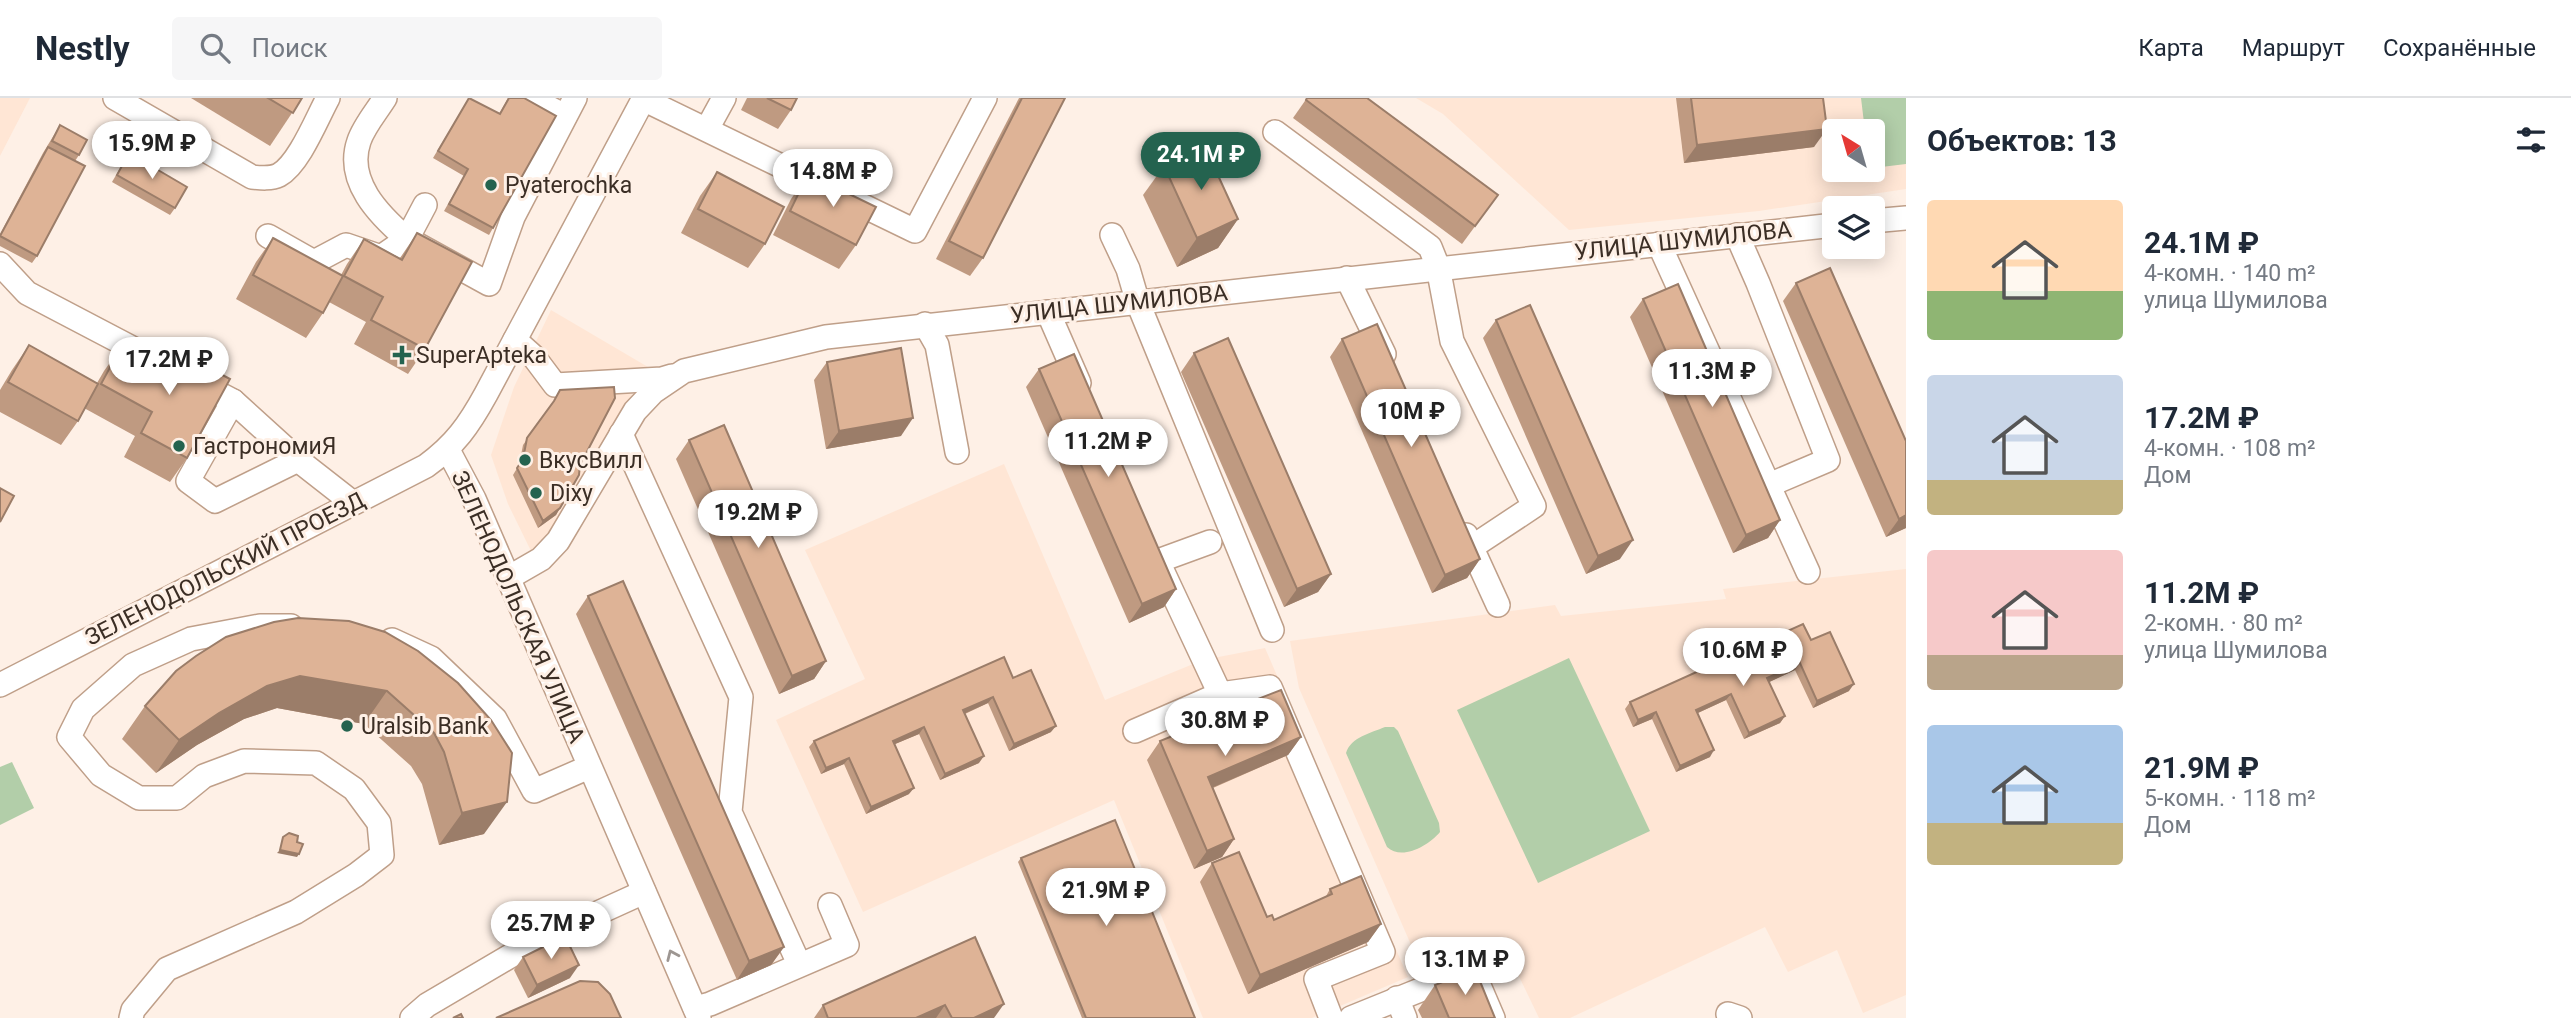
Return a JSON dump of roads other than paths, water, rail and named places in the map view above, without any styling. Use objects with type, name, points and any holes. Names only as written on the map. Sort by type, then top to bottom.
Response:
[{"type":"street","points":[[115,98],[252,177],[267,178],[280,174],[293,162],[328,98]]},
{"type":"street","points":[[385,98],[359,140],[355,163],[364,192],[388,223],[407,239],[489,284],[513,217],[570,107],[530,98]]},
{"type":"street","points":[[643,98],[915,231],[985,98]]},
{"type":"street","name":"ЗЕЛЕНОДОЛЬСКАЯ УЛИЦА","points":[[643,98],[469,424],[447,450],[474,499],[697,1013]]},
{"type":"street","points":[[707,130],[724,98]]},
{"type":"street","points":[[1275,132],[1430,247],[1438,267],[1452,341],[1534,506],[1472,547]]},
{"type":"street","points":[[268,236],[314,262],[346,245],[382,257],[407,239],[425,205]]},
{"type":"street","points":[[1885,220],[1906,218]]},
{"type":"street","name":"УЛИЦА ШУМИЛОВА","points":[[508,578],[541,559],[558,541],[635,411],[653,392],[684,371],[826,337],[925,324],[1138,303],[1438,267],[1822,226]]},
{"type":"street","points":[[1112,235],[1272,630]]},
{"type":"street","points":[[1737,235],[1828,460],[1769,485]]},
{"type":"street","points":[[1659,244],[1808,572]]},
{"type":"street","points":[[0,264],[27,293],[233,401],[298,460],[353,503]]},
{"type":"street","points":[[1347,278],[1392,373]]},
{"type":"street","points":[[1048,312],[1087,400]]},
{"type":"street","points":[[925,324],[937,345],[957,452]]},
{"type":"street","points":[[514,340],[534,357],[555,385],[662,379],[684,371]]},
{"type":"street","points":[[233,401],[188,481],[215,501],[298,460]]},
{"type":"street","points":[[621,434],[741,697],[730,812],[799,964]]},
{"type":"street","name":"ЗЕЛЕНОДОЛЬСКИЙ ПРОЕЗД","points":[[0,685],[426,466],[447,450]]},
{"type":"street","points":[[1458,516],[1498,605]]},
{"type":"street","points":[[1210,542],[1153,551],[1220,694]]},
{"type":"street","points":[[131,1018],[132,1010],[167,969],[296,912],[356,875],[382,855],[379,823],[354,789],[316,762],[244,761],[204,776],[177,798],[139,798],[101,775],[69,737],[83,709],[133,665],[191,639],[260,626],[314,627]]},
{"type":"street","points":[[368,628],[431,658],[495,719],[534,791],[589,767]]},
{"type":"street","points":[[1135,731],[1220,694],[1270,687],[1382,952],[1316,979],[1331,1018]]},
{"type":"street","points":[[412,1018],[427,1005],[534,942],[644,892]]},
{"type":"street","points":[[697,1013],[710,1004],[847,945],[830,905]]},
{"type":"street","points":[[1351,1018],[1401,1008],[1472,969],[1493,1018]]},
{"type":"place","name":"Pyaterochka","points":[[491,185]]},
{"type":"place","name":"SuperApteka","points":[[402,355]]},
{"type":"place","name":"ГастрономиЯ","points":[[179,446]]},
{"type":"place","name":"ВкусВилл","points":[[525,460]]},
{"type":"place","name":"Dixy","points":[[536,493]]},
{"type":"place","name":"Uralsib Bank","points":[[347,726]]}]
